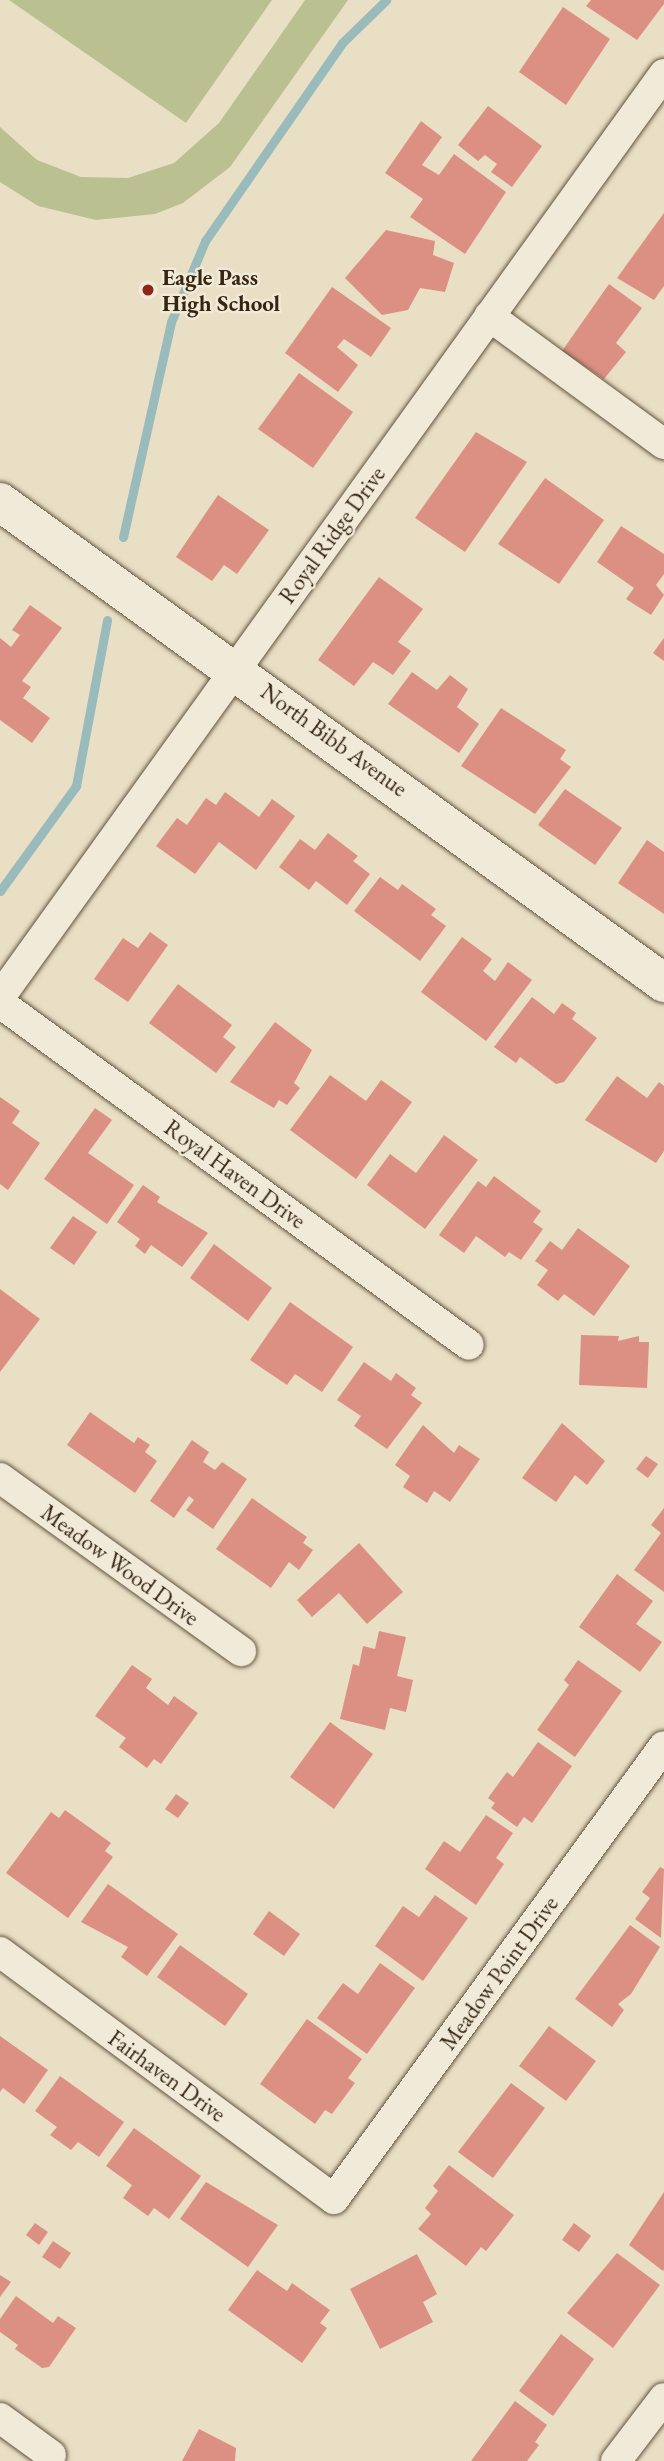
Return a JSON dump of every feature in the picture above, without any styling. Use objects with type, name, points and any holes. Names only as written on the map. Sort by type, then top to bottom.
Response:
[{"type":"main road","name":"North Bibb Avenue","points":[[4,512],[236,669],[664,983]]},
{"type":"street","name":"Royal Ridge Drive","points":[[0,997],[664,74]]},
{"type":"street","points":[[489,317],[664,444]]},
{"type":"street","name":"Royal Haven Drive","points":[[0,1003],[469,1345]]},
{"type":"street","name":"Meadow Wood Drive","points":[[0,1478],[241,1651]]},
{"type":"street","name":"Meadow Point Drive","points":[[334,2199],[664,1746]]},
{"type":"street","name":"Fairhaven Drive","points":[[0,1952],[334,2199]]},
{"type":"street","points":[[616,2461],[659,2415]]},
{"type":"street","points":[[0,2418],[51,2455]]},
{"type":"green space","points":[[9,0],[272,0],[186,123]]},
{"type":"green space","points":[[305,0],[348,0],[230,167],[183,203],[155,214],[96,220],[38,206],[0,182],[0,127],[37,160],[81,177],[128,178],[174,163],[219,123]]},
{"type":"building","points":[[591,0],[664,0],[664,4],[637,40],[586,6]]},
{"type":"building","points":[[563,7],[610,39],[566,105],[519,72]]},
{"type":"building","points":[[488,106],[542,146],[512,187],[491,172],[497,164],[485,155],[478,161],[458,145]]},
{"type":"building","points":[[421,121],[442,137],[422,165],[439,175],[454,154],[506,192],[465,254],[410,217],[423,199],[385,173]]},
{"type":"building","points":[[664,213],[664,286],[654,300],[617,278]]},
{"type":"building","points":[[386,230],[435,241],[433,255],[454,263],[445,292],[420,288],[408,310],[382,315],[345,278]]},
{"type":"building","points":[[609,284],[642,308],[616,343],[626,352],[604,379],[562,351]]},
{"type":"building","points":[[332,287],[391,328],[371,357],[344,339],[337,347],[358,365],[338,392],[285,353]]},
{"type":"building","points":[[299,373],[353,412],[313,468],[258,429]]},
{"type":"building","points":[[476,432],[527,462],[465,552],[415,518]]},
{"type":"building","points":[[545,478],[604,520],[559,584],[498,544]]},
{"type":"building","points":[[218,495],[269,530],[237,574],[224,565],[212,581],[176,557]]},
{"type":"building","points":[[621,526],[664,554],[664,574],[656,585],[664,595],[651,615],[626,599],[634,588],[597,562]]},
{"type":"building","points":[[379,577],[423,609],[398,642],[411,651],[393,675],[373,662],[354,686],[318,660]]},
{"type":"building","points":[[30,605],[62,628],[22,681],[31,687],[23,698],[50,718],[32,743],[0,720],[0,638],[11,647],[20,635],[12,630]]},
{"type":"building","points":[[664,638],[664,661],[653,653]]},
{"type":"building","points":[[412,672],[437,690],[450,675],[468,689],[457,707],[479,724],[459,753],[388,704]]},
{"type":"building","points":[[501,708],[566,750],[560,759],[571,767],[535,814],[461,766]]},
{"type":"building","points":[[565,789],[622,828],[595,865],[538,825]]},
{"type":"building","points":[[225,792],[259,817],[272,799],[295,816],[256,870],[219,842],[195,874],[156,846],[177,818],[187,825],[206,798],[216,805]]},
{"type":"building","points":[[328,833],[358,856],[353,861],[370,874],[347,905],[316,881],[309,890],[279,867],[300,839],[315,850]]},
{"type":"building","points":[[647,840],[664,852],[664,914],[618,883]]},
{"type":"building","points":[[380,877],[398,890],[402,884],[436,909],[431,915],[446,926],[420,961],[354,911]]},
{"type":"building","points":[[150,932],[168,945],[128,1002],[94,979],[123,938],[138,948]]},
{"type":"building","points":[[462,937],[492,959],[483,971],[495,981],[508,962],[532,980],[486,1041],[421,992]]},
{"type":"building","points":[[178,984],[232,1025],[223,1037],[236,1047],[216,1073],[149,1023]]},
{"type":"building","points":[[532,997],[554,1014],[562,1003],[576,1013],[572,1019],[597,1038],[564,1082],[556,1084],[520,1057],[516,1063],[494,1047]]},
{"type":"building","points":[[275,1022],[312,1050],[294,1083],[300,1088],[287,1105],[279,1100],[274,1108],[230,1082]]},
{"type":"building","points":[[330,1075],[366,1101],[381,1080],[412,1102],[356,1179],[290,1130]]},
{"type":"building","points":[[617,1076],[647,1098],[659,1082],[664,1086],[664,1151],[656,1163],[585,1120]]},
{"type":"building","points":[[0,1097],[20,1111],[12,1123],[40,1143],[8,1190],[0,1184]]},
{"type":"building","points":[[95,1108],[112,1120],[88,1153],[134,1185],[107,1224],[44,1179]]},
{"type":"building","points":[[444,1135],[478,1160],[425,1229],[367,1185],[390,1154],[416,1173]]},
{"type":"building","points":[[494,1176],[541,1211],[533,1222],[543,1229],[521,1260],[509,1252],[505,1257],[476,1236],[464,1253],[439,1235],[478,1181],[486,1187]]},
{"type":"building","points":[[143,1185],[160,1197],[157,1202],[208,1233],[182,1267],[151,1245],[145,1254],[135,1246],[140,1239],[117,1222]]},
{"type":"building","points":[[73,1216],[97,1232],[74,1265],[50,1248]]},
{"type":"building","points":[[578,1228],[630,1266],[594,1316],[564,1294],[558,1301],[537,1285],[548,1270],[535,1261],[550,1241],[562,1250]]},
{"type":"building","points":[[214,1244],[272,1288],[248,1321],[190,1278]]},
{"type":"building","points":[[0,1289],[40,1319],[0,1372]]},
{"type":"building","points":[[290,1302],[353,1347],[322,1392],[295,1374],[287,1385],[250,1360]]},
{"type":"building","points":[[581,1335],[619,1336],[618,1341],[639,1336],[639,1342],[649,1342],[647,1388],[579,1385]]},
{"type":"building","points":[[364,1362],[391,1381],[396,1373],[416,1388],[411,1395],[422,1403],[387,1449],[354,1426],[361,1416],[337,1400]]},
{"type":"building","points":[[90,1412],[134,1443],[138,1437],[150,1445],[145,1452],[157,1461],[135,1493],[67,1445]]},
{"type":"building","points":[[562,1423],[605,1461],[587,1485],[575,1475],[556,1502],[522,1478]]},
{"type":"building","points":[[423,1425],[454,1453],[459,1445],[480,1459],[450,1502],[434,1491],[427,1503],[403,1487],[410,1476],[395,1465]]},
{"type":"building","points":[[192,1440],[209,1452],[203,1462],[215,1470],[222,1462],[247,1479],[213,1529],[186,1510],[194,1500],[189,1496],[174,1518],[150,1501]]},
{"type":"building","points":[[646,1456],[658,1464],[648,1478],[636,1469]]},
{"type":"building","points":[[252,1498],[307,1537],[303,1543],[313,1550],[299,1570],[289,1562],[271,1588],[216,1549]]},
{"type":"building","points":[[664,1508],[664,1592],[634,1570],[661,1533],[651,1525]]},
{"type":"building","points":[[359,1543],[403,1592],[367,1624],[339,1593],[312,1617],[297,1600]]},
{"type":"building","points":[[617,1574],[653,1601],[636,1624],[662,1642],[640,1672],[579,1627]]},
{"type":"building","points":[[379,1631],[406,1637],[397,1676],[413,1680],[406,1712],[390,1708],[385,1730],[340,1719],[353,1664],[359,1666],[363,1646],[375,1649]]},
{"type":"building","points":[[578,1660],[622,1691],[575,1757],[537,1730],[569,1685],[564,1680]]},
{"type":"building","points":[[132,1665],[152,1679],[146,1688],[168,1705],[174,1696],[198,1713],[161,1764],[154,1759],[147,1768],[119,1747],[126,1738],[95,1716]]},
{"type":"building","points":[[330,1722],[373,1754],[334,1809],[290,1777]]},
{"type":"building","points":[[538,1742],[572,1766],[532,1823],[524,1817],[517,1827],[491,1808],[495,1803],[488,1798],[507,1772],[513,1777]]},
{"type":"building","points":[[176,1794],[189,1803],[178,1818],[165,1809]]},
{"type":"building","points":[[65,1810],[111,1843],[105,1851],[113,1857],[68,1918],[6,1873],[51,1812],[59,1818]]},
{"type":"building","points":[[486,1815],[513,1833],[496,1858],[504,1864],[476,1905],[425,1869],[444,1841],[460,1852]]},
{"type":"building","points":[[660,1867],[664,1869],[661,1938],[635,1919],[650,1898],[642,1892]]},
{"type":"building","points":[[108,1884],[178,1934],[147,1976],[121,1957],[128,1947],[81,1922]]},
{"type":"building","points":[[435,1895],[468,1918],[423,1981],[375,1946],[403,1906],[419,1917]]},
{"type":"building","points":[[269,1911],[300,1934],[284,1956],[253,1934]]},
{"type":"building","points":[[630,1925],[660,1947],[631,1994],[618,2004],[624,2010],[612,2027],[575,1999]]},
{"type":"building","points":[[180,1945],[248,1994],[225,2026],[157,1977]]},
{"type":"building","points":[[380,1963],[415,1988],[367,2054],[317,2018],[343,1983],[358,1994]]},
{"type":"building","points":[[307,2019],[362,2059],[348,2078],[355,2083],[332,2114],[325,2110],[315,2124],[260,2084]]},
{"type":"building","points":[[549,2026],[596,2061],[566,2101],[519,2066]]},
{"type":"building","points":[[0,2036],[48,2070],[24,2104],[3,2088],[0,2092]]},
{"type":"building","points":[[60,2076],[124,2122],[99,2157],[78,2142],[71,2150],[50,2135],[57,2127],[35,2111]]},
{"type":"building","points":[[511,2083],[545,2108],[493,2178],[458,2152]]},
{"type":"building","points":[[134,2128],[201,2176],[169,2219],[154,2208],[148,2216],[123,2198],[132,2185],[106,2166]]},
{"type":"building","points":[[449,2165],[514,2215],[486,2251],[481,2247],[466,2266],[418,2229],[431,2214],[425,2208],[438,2191],[433,2186]]},
{"type":"building","points":[[206,2182],[278,2225],[248,2267],[180,2219]]},
{"type":"building","points":[[664,2192],[664,2269],[663,2271],[629,2245]]},
{"type":"building","points":[[35,2223],[48,2232],[39,2245],[26,2235]]},
{"type":"building","points":[[574,2223],[591,2236],[579,2252],[562,2240]]},
{"type":"building","points":[[53,2241],[71,2253],[60,2269],[42,2257]]},
{"type":"building","points":[[617,2253],[660,2285],[613,2348],[567,2313]]},
{"type":"building","points":[[417,2254],[437,2294],[423,2302],[433,2322],[380,2349],[350,2289]]},
{"type":"building","points":[[257,2270],[287,2291],[292,2283],[330,2310],[320,2323],[327,2328],[302,2363],[228,2310]]},
{"type":"building","points":[[0,2275],[11,2282],[0,2297]]},
{"type":"building","points":[[16,2296],[53,2323],[58,2316],[76,2328],[49,2367],[42,2368],[15,2349],[18,2345],[0,2332],[0,2319]]},
{"type":"building","points":[[561,2334],[594,2359],[553,2416],[519,2391]]},
{"type":"building","points":[[515,2401],[547,2425],[535,2442],[539,2445],[527,2461],[471,2461]]},
{"type":"building","points":[[199,2429],[236,2448],[235,2461],[182,2461]]},
{"type":"waterway","points":[[123,537],[171,322],[205,241],[342,43],[386,0]]},
{"type":"waterway","points":[[0,891],[76,786],[107,620]]},
{"type":"place","name":"Eagle Pass High School","points":[[148,290]]}]
